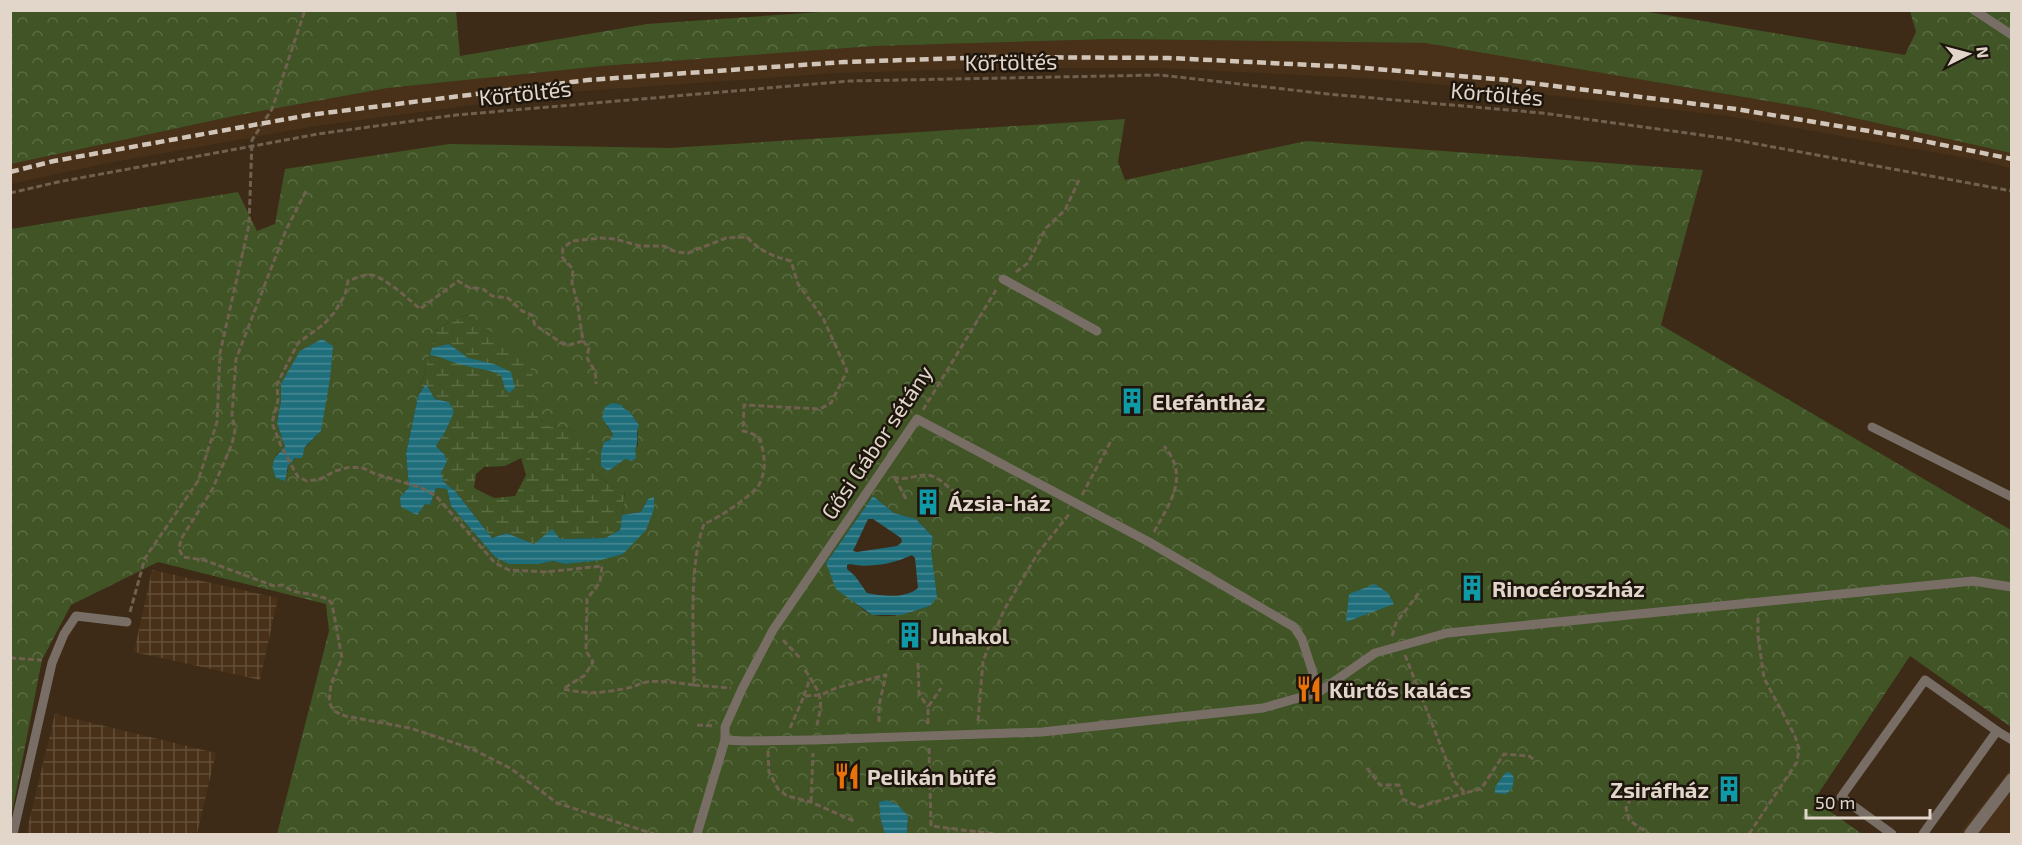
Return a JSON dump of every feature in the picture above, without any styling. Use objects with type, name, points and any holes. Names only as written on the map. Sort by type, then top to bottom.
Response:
[{"type":"street","points":[[1970,834],[2012,778]]},
{"type":"lane","points":[[1974,10],[2012,35]]},
{"type":"lane","points":[[1003,279],[1097,331]]},
{"type":"lane","points":[[917,419],[1149,542],[1294,627],[1302,639],[1319,692]]},
{"type":"lane","name":"Gősi Gábor sétány","points":[[697,834],[725,740],[725,727],[772,630],[917,419]]},
{"type":"lane","points":[[1872,427],[2012,497]]},
{"type":"lane","points":[[725,740],[813,740],[1042,732],[1263,708],[1319,692],[1375,653],[1447,633],[1973,581],[2012,586]]},
{"type":"lane","points":[[13,834],[52,663],[64,634],[76,616],[127,622]]},
{"type":"lane","points":[[1892,834],[1841,797],[1925,680],[2012,740]]},
{"type":"lane","points":[[1923,834],[1997,731]]},
{"type":"path","points":[[127,622],[145,558],[198,481],[217,422],[220,353],[249,225],[252,140],[272,109],[305,10]]},
{"type":"path","name":"Körtöltés","points":[[10,193],[318,134],[467,114],[849,81],[1150,75],[1542,113],[1730,139],[2012,191]]},
{"type":"path","name":"Gősi Gábor sétány","points":[[917,419],[1003,279],[1028,263],[1046,228],[1065,210],[1078,180]]},
{"type":"path","points":[[306,191],[286,230],[236,358],[232,415],[235,430],[232,444],[212,490],[181,540],[179,549],[183,557],[204,560],[274,586],[284,585],[298,593],[328,599],[332,604],[342,658],[331,684],[329,702],[334,711],[345,716],[410,728],[470,748],[510,768],[557,803],[654,834]]},
{"type":"path","points":[[596,384],[595,371],[586,357],[589,348],[583,341],[572,283],[573,269],[562,257],[563,248],[572,241],[615,238],[640,246],[664,246],[676,252],[688,253],[726,238],[747,237],[755,246],[769,255],[790,261],[798,284],[823,318],[847,371],[831,403],[820,409],[744,405],[743,431],[755,433],[761,439],[765,466],[759,485],[719,518],[704,524],[700,534],[694,582],[694,685]]},
{"type":"path","points":[[583,341],[569,345],[562,344],[535,325],[532,315],[522,311],[508,298],[492,296],[483,289],[458,281],[420,309],[399,291],[374,275],[363,275],[348,281],[345,295],[334,313],[324,324],[298,343],[277,384],[278,400],[272,423],[280,446],[298,477],[307,481],[321,479],[335,471],[350,467],[363,468],[436,496],[495,563],[509,570],[546,572],[602,566],[600,582],[587,600],[586,651],[593,662],[585,675],[563,689],[588,694],[605,693],[657,681],[742,689]]},
{"type":"path","points":[[977,735],[983,661],[1004,610],[1038,552],[1076,505],[1112,439]]},
{"type":"path","points":[[1149,542],[1174,495],[1178,478],[1174,461],[1164,446]]},
{"type":"path","points":[[881,470],[895,478],[907,480],[922,476],[934,477],[957,494],[954,499]]},
{"type":"path","points":[[895,478],[906,498]]},
{"type":"path","points":[[1388,649],[1396,623],[1421,590]]},
{"type":"path","points":[[1749,834],[1797,762],[1799,749],[1795,736],[1764,678],[1758,636],[1757,602]]},
{"type":"path","points":[[772,630],[801,659]]},
{"type":"path","points":[[1401,645],[1455,782],[1465,793]]},
{"type":"path","points":[[10,658],[42,660]]},
{"type":"path","points":[[918,663],[919,694],[928,707]]},
{"type":"path","points":[[805,670],[821,695],[820,711],[813,740],[811,802]]},
{"type":"path","points":[[804,696],[821,695],[836,688],[886,675],[879,705],[880,738]]},
{"type":"path","points":[[785,740],[810,678]]},
{"type":"path","points":[[941,688],[928,707],[931,826],[996,834]]},
{"type":"path","points":[[767,740],[769,772],[778,789],[787,796],[811,802],[856,822]]},
{"type":"path","points":[[1367,768],[1380,785],[1399,785],[1403,800],[1419,807],[1480,789],[1504,754],[1529,756],[1536,761]]},
{"type":"path","points":[[1631,798],[1626,808],[1629,820],[1649,834]]},
{"type":"shaded area","points":[[1112,39],[1425,43],[1814,109],[2012,153],[2011,168],[1978,160],[1727,116],[1567,97],[1380,79],[1160,68],[1003,68],[837,73],[570,92],[316,126],[108,163],[11,184],[10,164],[234,116],[388,88],[602,66],[875,46]]},
{"type":"shaded area","points":[[152,570],[278,598],[260,680],[134,652]]},
{"type":"shaded area","points":[[55,714],[216,753],[197,834],[26,834]]},
{"type":"shaded area","points":[[2011,768],[2011,834],[1959,834]]},
{"type":"green space","points":[[850,10],[1643,11],[1905,55],[1916,32],[1910,11],[2011,11],[2011,153],[1814,109],[1425,43],[1112,39],[875,46],[602,66],[388,88],[234,116],[11,164],[10,11],[456,11],[460,56],[647,24]]},
{"type":"green space","points":[[1125,119],[1118,162],[1125,180],[1306,141],[1703,170],[1661,325],[2011,530],[2011,727],[1910,656],[1814,800],[1862,834],[907,834],[908,816],[881,821],[885,834],[277,834],[329,631],[326,604],[158,562],[71,605],[42,660],[11,818],[11,229],[238,192],[257,231],[275,224],[285,169],[449,144],[669,148]],"holes":[[[466,315],[486,329],[532,374],[529,408],[548,426],[568,428],[583,435],[593,471],[612,486],[625,492],[622,515],[641,512],[648,499],[623,554],[565,564],[553,561],[539,564],[495,557],[451,506],[447,489],[436,488],[430,505],[400,497],[409,487],[406,454],[418,396],[437,328]],[[322,339],[327,343],[321,431],[288,466],[288,472],[276,455],[285,447],[277,423],[281,384]],[[626,409],[638,423],[638,445],[622,460],[601,466],[604,442],[610,440],[613,434],[607,426]],[[873,496],[894,513],[916,519],[933,537],[930,606],[909,613],[874,615],[854,601],[826,563]]]},
{"type":"green space","points":[[466,315],[515,348],[529,365],[532,374],[529,408],[548,426],[568,428],[584,435],[593,471],[612,486],[625,491],[620,530],[605,538],[559,539],[552,530],[534,544],[507,533],[492,538],[456,492],[444,482],[441,473],[447,462],[445,455],[436,446],[445,432],[449,402],[435,399],[426,384],[418,396],[437,328]],"holes":[[[521,458],[526,475],[515,496],[494,498],[474,488],[476,474],[484,467],[505,466]]]},
{"type":"water","points":[[322,339],[333,346],[321,431],[305,447],[302,458],[295,458],[288,466],[285,481],[276,478],[273,468],[275,458],[285,447],[277,423],[281,384],[300,351]]},
{"type":"water","points":[[449,344],[468,358],[494,364],[511,372],[515,388],[509,393],[505,389],[501,375],[496,373],[430,355],[432,348]]},
{"type":"water","points":[[426,384],[435,399],[449,402],[454,412],[436,446],[445,455],[447,462],[441,473],[444,482],[456,492],[492,538],[507,533],[534,544],[552,529],[560,539],[605,538],[620,530],[622,515],[641,512],[648,499],[654,497],[654,509],[646,530],[623,554],[601,560],[565,564],[553,561],[539,564],[509,564],[495,557],[451,506],[447,489],[436,488],[430,505],[425,504],[417,515],[401,507],[400,497],[409,487],[406,454],[418,396]]},
{"type":"water","points":[[612,403],[622,405],[639,425],[635,449],[636,458],[632,461],[625,459],[608,471],[601,466],[601,452],[604,442],[610,440],[613,434],[602,418],[605,407]]},
{"type":"water","points":[[873,496],[894,513],[916,519],[933,537],[931,551],[937,597],[930,606],[902,615],[872,615],[836,589],[826,563]],"holes":[[[868,519],[873,519],[901,538],[902,542],[897,546],[853,551]],[[912,555],[915,558],[918,588],[907,594],[887,596],[867,593],[847,569],[847,565],[850,564],[866,566],[882,564]]]},
{"type":"water","points":[[1375,584],[1388,593],[1394,604],[1346,622],[1349,594]]},
{"type":"water","points":[[1506,772],[1511,773],[1514,778],[1512,789],[1506,794],[1495,793],[1495,787]]},
{"type":"water","points":[[887,800],[898,805],[908,816],[907,834],[885,834],[879,802]]},
{"type":"railway","points":[[10,172],[54,161],[309,115],[588,80],[844,62],[994,57],[1169,58],[1352,67],[1507,80],[1736,109],[1899,136],[2012,159]]},
{"type":"place","name":"Elefántház","points":[[1132,401]]},
{"type":"place","name":"Ázsia-ház","points":[[928,502]]},
{"type":"place","name":"Rinocéroszház","points":[[1472,588]]},
{"type":"place","name":"Juhakol","points":[[910,635]]},
{"type":"place","name":"Kürtős kalács","points":[[1309,689]]},
{"type":"place","name":"Pelikán büfé","points":[[847,776]]},
{"type":"place","name":"Zsiráfház","points":[[1729,789]]}]
